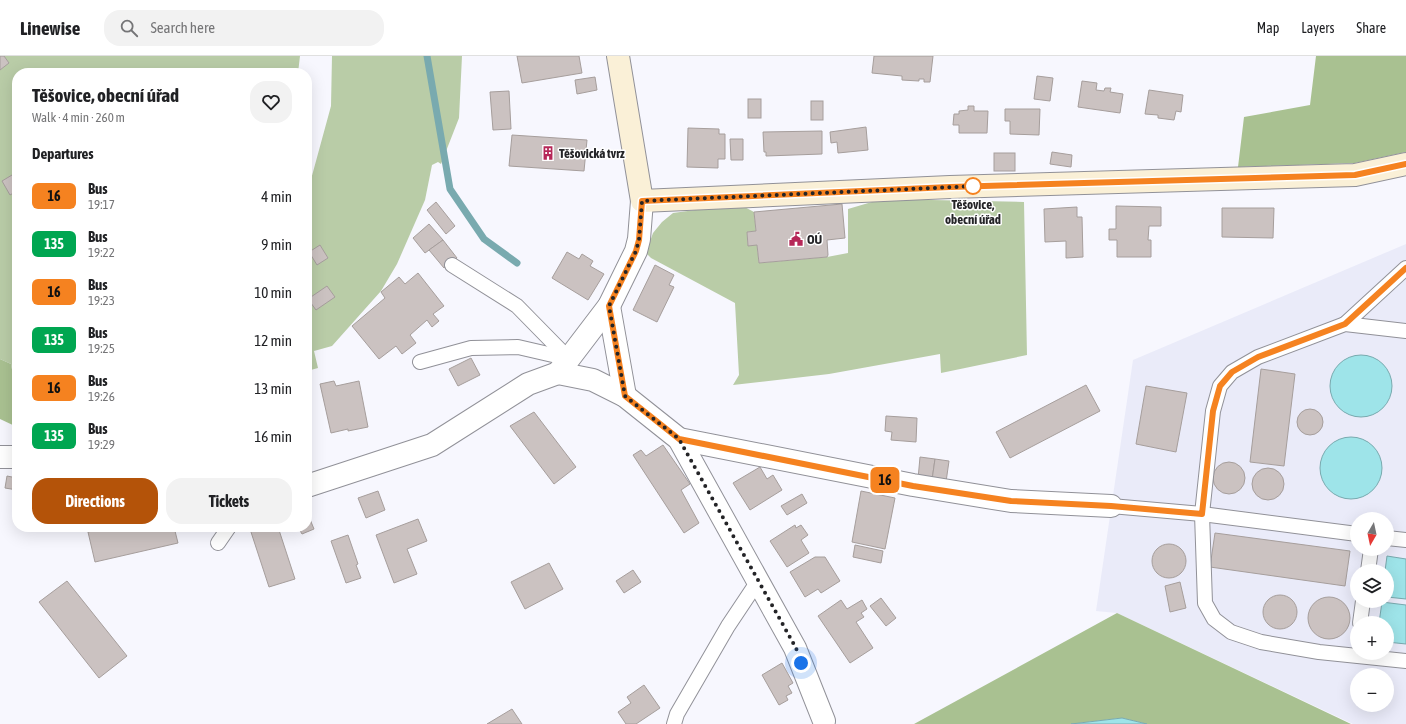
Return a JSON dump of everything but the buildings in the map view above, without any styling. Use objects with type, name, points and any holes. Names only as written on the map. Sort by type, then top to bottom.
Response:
[{"type":"street","points":[[312,484],[432,445],[528,384],[564,366],[609,306],[636,251],[639,240],[642,201],[618,56]]},
{"type":"street","points":[[642,201],[950,187],[1355,175],[1406,164]]},
{"type":"street","points":[[609,306],[625,396]]},
{"type":"street","points":[[564,366],[625,396],[679,439],[796,648],[824,721]]},
{"type":"street","points":[[679,439],[913,486],[1011,501],[1111,506]]},
{"type":"street","points":[[0,457],[12,457]]},
{"type":"lane","points":[[452,265],[517,306],[564,366]]},
{"type":"lane","points":[[1350,652],[1319,652],[1261,642],[1231,632],[1214,619],[1205,603],[1203,585],[1202,514],[1213,411],[1220,386],[1232,372],[1258,357],[1345,324],[1406,268]]},
{"type":"lane","points":[[1345,324],[1406,331]]},
{"type":"lane","points":[[420,362],[471,348],[518,347],[564,366]]},
{"type":"lane","points":[[1111,506],[1202,514],[1350,533]]},
{"type":"lane","points":[[218,543],[226,532]]},
{"type":"lane","points":[[1394,539],[1406,540]]},
{"type":"lane","points":[[674,724],[677,714],[724,633],[758,581]]},
{"type":"lane","points":[[1394,659],[1406,661]]},
{"type":"shaded area","points":[[1406,244],[1406,724],[1353,724],[1117,613],[1096,611],[1133,360]]},
{"type":"green space","points":[[0,56],[300,56],[299,68],[12,68],[12,370],[11,364],[0,359]]},
{"type":"green space","points":[[332,56],[462,56],[459,118],[441,164],[438,162],[432,165],[425,200],[397,264],[381,291],[332,346],[314,351],[318,368],[312,370],[312,176],[331,106]]},
{"type":"green space","points":[[1316,56],[1406,56],[1406,152],[1355,163],[1238,167],[1244,117],[1310,105]]},
{"type":"green space","points":[[882,199],[1024,202],[1027,355],[941,373],[940,354],[829,374],[733,385],[739,375],[735,303],[651,258],[646,253],[653,233],[662,222],[673,213],[739,204],[754,212],[756,231],[747,232],[748,245],[757,245],[759,263],[827,257],[848,253],[848,209]]},
{"type":"green space","points":[[0,359],[11,364],[12,425],[0,419]]},
{"type":"green space","points":[[1117,613],[1351,724],[1147,724],[1122,718],[1071,724],[914,724]]},
{"type":"water","points":[[1361,355],[1373,358],[1383,364],[1389,374],[1392,386],[1389,398],[1383,408],[1373,414],[1361,417],[1349,414],[1339,408],[1333,398],[1330,386],[1333,374],[1339,364],[1349,358]]},
{"type":"water","points":[[1351,437],[1363,440],[1373,446],[1379,456],[1382,468],[1379,480],[1373,490],[1363,496],[1351,499],[1339,496],[1329,490],[1323,480],[1320,468],[1323,456],[1329,446],[1339,440]]},
{"type":"water","points":[[1387,556],[1406,559],[1406,599],[1394,598],[1394,564],[1386,564]]},
{"type":"water","points":[[1394,604],[1406,605],[1406,644],[1394,643],[1394,616],[1380,616],[1381,608],[1394,608]]},
{"type":"water","points":[[1122,718],[1147,724],[1071,724]]},
{"type":"waterway","points":[[427,56],[450,189],[484,239],[517,263]]},
{"type":"bus line","name":"16","points":[[1406,164],[1355,175],[950,187],[642,201],[639,240],[636,251],[609,306],[625,396],[679,439],[913,486],[1011,501],[1111,506],[1202,514],[1213,411],[1220,386],[1232,372],[1258,357],[1345,324],[1402,270],[1406,268]]},
{"type":"place","name":"Těšovická tvrz","points":[[548,153]]},
{"type":"place","name":"Těšovice, obecní úřad","points":[[973,186]]},
{"type":"place","name":"OÚ","points":[[796,239]]},
{"type":"route","points":[[801,663],[796,648],[679,439],[625,396],[609,306],[636,251],[639,240],[642,201],[977,186],[973,186]]}]
